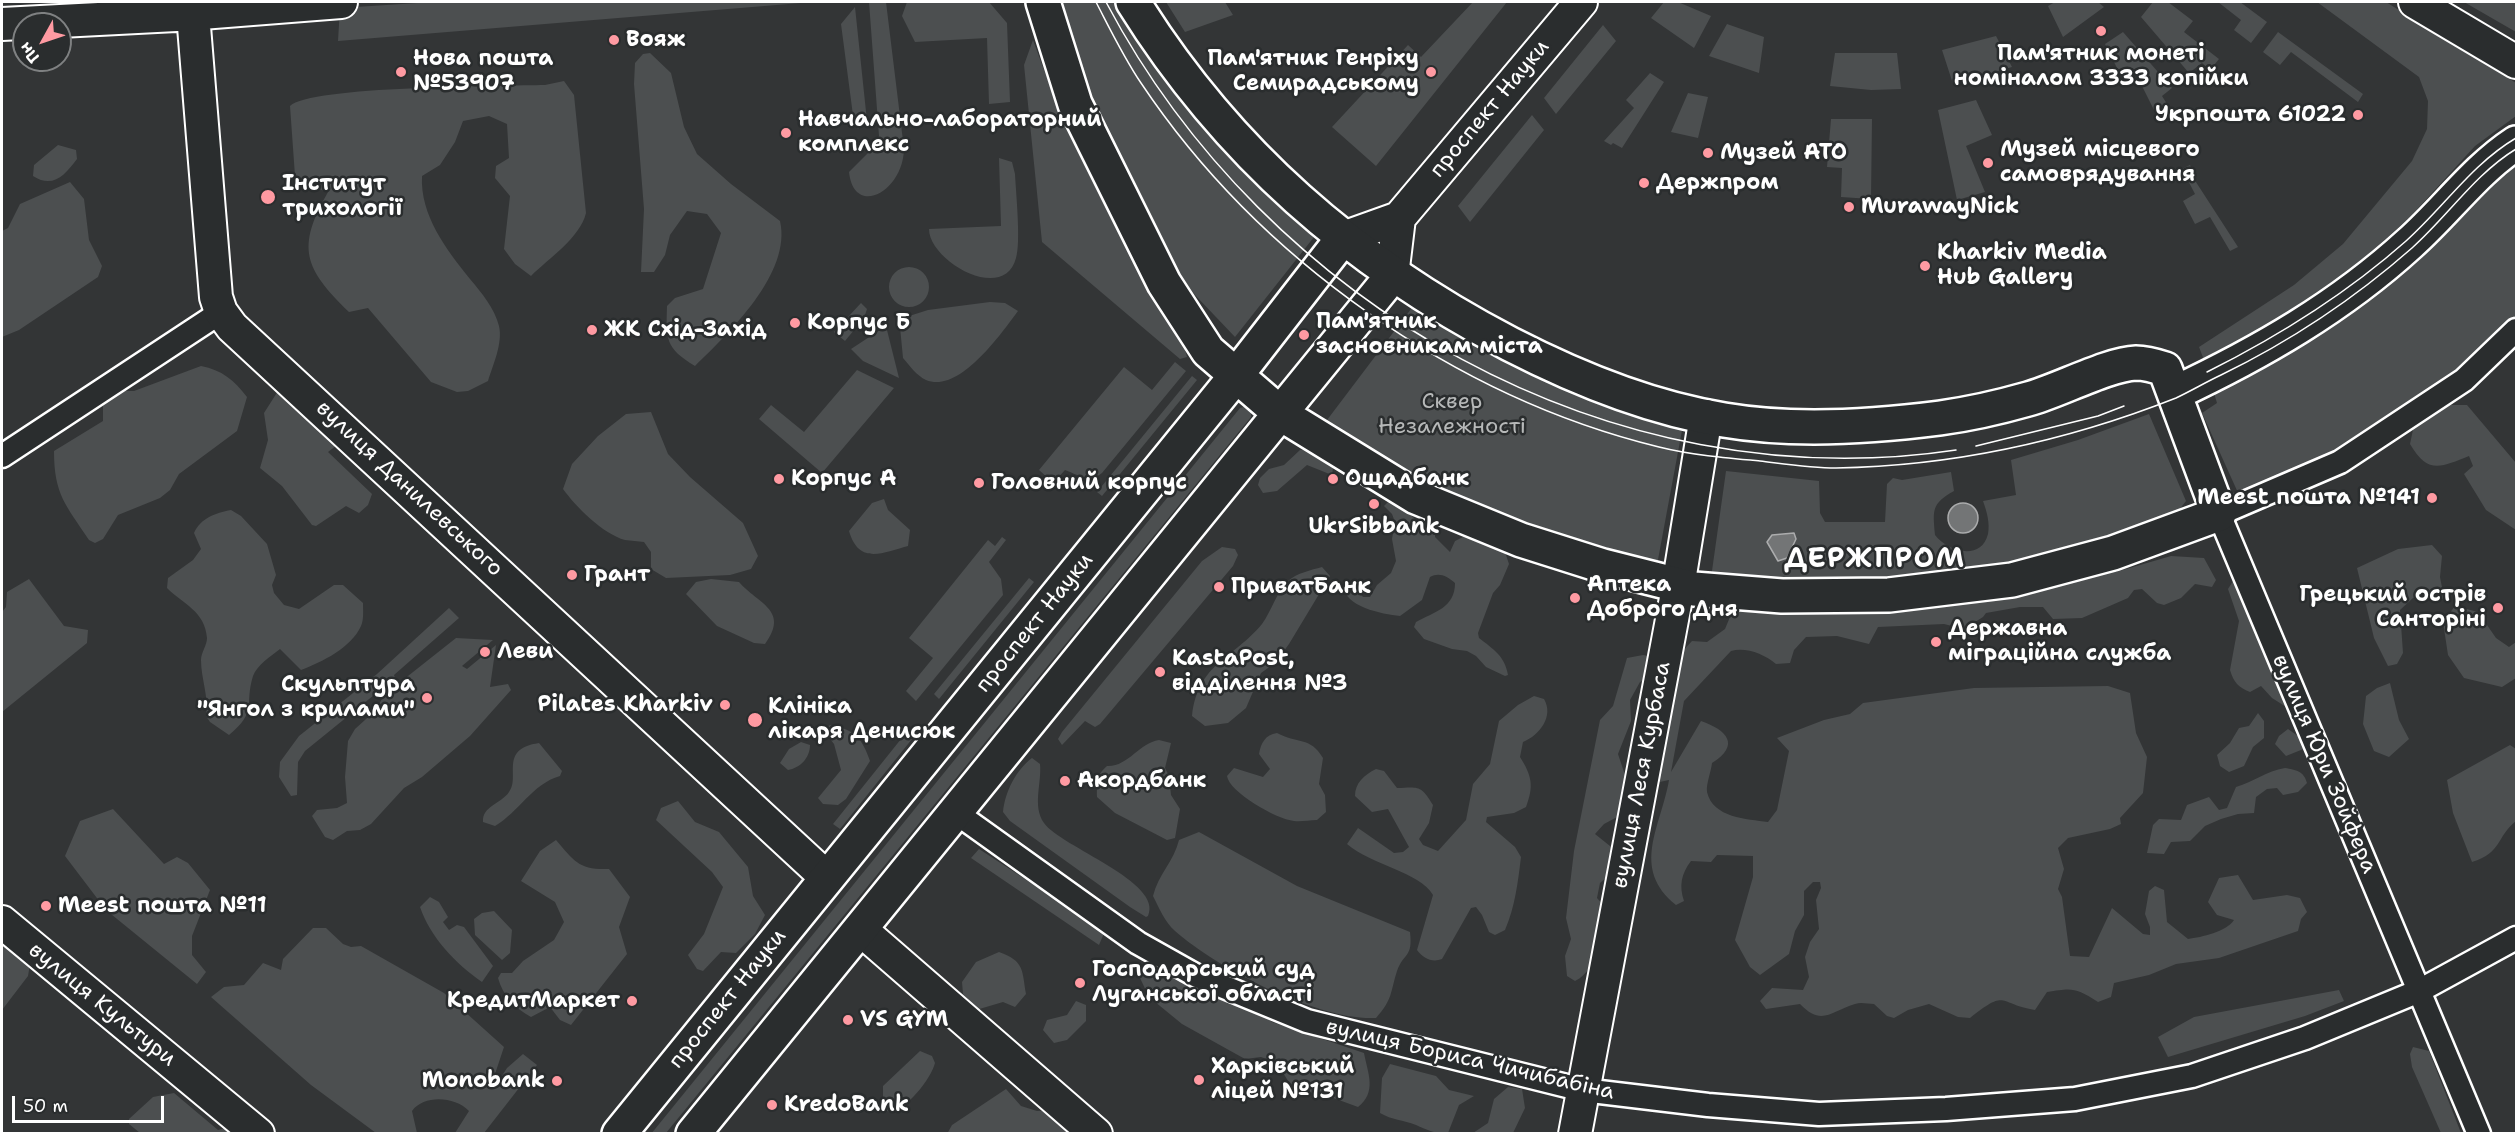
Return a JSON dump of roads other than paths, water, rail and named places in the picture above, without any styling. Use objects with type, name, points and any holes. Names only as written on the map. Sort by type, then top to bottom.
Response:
[{"type":"main road","points":[[1043,2],[1075,104],[1164,283],[1208,351],[1235,377],[1281,414],[1416,497],[1521,540],[1678,586],[1782,596],[1890,595],[2012,580],[2113,553],[2219,514]]},
{"type":"main road","points":[[1133,2],[1196,90],[1254,159],[1343,238],[1392,276],[1477,327],[1548,363],[1627,396],[1706,416],[1778,425],[1867,425],[1943,417],[2028,399],[2126,364],[2150,364],[2170,381],[2309,323],[2411,242],[2487,164],[2517,142]]},
{"type":"main road","name":"проспект Науки","points":[[619,1134],[1235,377],[1343,238]]},
{"type":"main road","points":[[693,1134],[1392,276]]},
{"type":"main road","name":"вулиця Юри Зойфера","points":[[2170,381],[2219,514]]},
{"type":"street","points":[[2,24],[193,8],[341,2]]},
{"type":"street","name":"проспект Науки","points":[[1399,218],[1581,2]]},
{"type":"street","points":[[2415,2],[2517,62]]},
{"type":"street","name":"вулиця Данилевського","points":[[193,8],[216,297],[221,312],[232,327],[827,878]]},
{"type":"street","points":[[1343,238],[1399,218],[1392,276]]},
{"type":"street","points":[[2,456],[221,312]]},
{"type":"street","points":[[2219,514],[2340,462],[2464,380],[2517,330]]},
{"type":"street","name":"вулиця Леся Курбаса","points":[[1575,1134],[1678,586],[1706,416]]},
{"type":"street","name":"вулиця Юри Зойфера","points":[[2219,514],[2479,1134]]},
{"type":"street","name":"вулиця Бориса Чичибабіна","points":[[955,812],[1138,943],[1195,975],[1307,1021],[1362,1037],[1583,1090],[1708,1105],[1819,1114],[1946,1109],[2075,1099],[2192,1076],[2306,1038],[2419,991],[2517,938]]},
{"type":"street","name":"вулиця Культури","points":[[2,922],[258,1134]]},
{"type":"street","points":[[860,929],[1096,1134]]},
{"type":"tram line","points":[[1096,2],[1141,83],[1188,147],[1242,207],[1302,262],[1367,312],[1436,356],[1508,394],[1583,424],[1671,450],[1798,466],[1836,468],[1880,466],[1966,456],[2051,439],[2176,398],[2272,348],[2345,302],[2412,248],[2475,183],[2501,159],[2516,149]]},
{"type":"tram line","points":[[1106,2],[1174,110],[1258,207],[1354,291],[1462,359],[1578,411],[1700,445],[1827,458],[1956,450]]},
{"type":"tram line","points":[[2207,372],[2286,329],[2335,297],[2383,261],[2420,228],[2486,160],[2516,138]]},
{"type":"tram line","points":[[1976,446],[2098,416],[2124,406]]},
{"type":"place","name":"Пам'ятник монеті номіналом 3333 копійки","points":[[2101,31]]},
{"type":"place","name":"Вояж","points":[[614,40]]},
{"type":"place","name":"Нова пошта №53907","points":[[401,72]]},
{"type":"place","name":"Пам'ятник Генріху Семирадському","points":[[1431,72]]},
{"type":"place","name":"Укрпошта 61022","points":[[2358,115]]},
{"type":"place","name":"Навчально-лабораторний комплекс","points":[[786,133]]},
{"type":"place","name":"Музей АТО","points":[[1708,153]]},
{"type":"place","name":"Музей місцевого самоврядування","points":[[1988,163]]},
{"type":"place","name":"Держпром","points":[[1644,183]]},
{"type":"place","name":"Інститут трихології","points":[[268,197]]},
{"type":"place","name":"MurawayNick","points":[[1849,207]]},
{"type":"place","name":"Kharkiv Media Hub Gallery","points":[[1925,266]]},
{"type":"place","name":"Корпус Б","points":[[795,323]]},
{"type":"place","name":"ЖК Схід-Захід","points":[[592,330]]},
{"type":"place","name":"Пам'ятник засновникам міста","points":[[1304,335]]},
{"type":"place","name":"Корпус А","points":[[779,479]]},
{"type":"place","name":"Ощадбанк","points":[[1333,479]]},
{"type":"place","name":"Головний корпус","points":[[979,483]]},
{"type":"place","name":"Meest пошта №141","points":[[2432,498]]},
{"type":"place","name":"UkrSibbank","points":[[1374,504]]},
{"type":"place","name":"Грант","points":[[572,575]]},
{"type":"place","name":"ПриватБанк","points":[[1219,587]]},
{"type":"place","name":"Аптека Доброго Дня","points":[[1575,598]]},
{"type":"place","name":"Грецький острів Санторіні","points":[[2498,608]]},
{"type":"place","name":"Державна міграційна служба","points":[[1936,642]]},
{"type":"place","name":"Леви","points":[[485,652]]},
{"type":"place","name":"KastaPost, відділення №3","points":[[1160,672]]},
{"type":"place","name":"Скульптура \"Янгол з крилами\"","points":[[427,698]]},
{"type":"place","name":"Pilates Kharkiv","points":[[725,705]]},
{"type":"place","name":"Клініка лікаря Денисюк","points":[[755,720]]},
{"type":"place","name":"Акордбанк","points":[[1065,781]]},
{"type":"place","name":"Meest пошта №11","points":[[46,906]]},
{"type":"place","name":"Господарський суд Луганської області","points":[[1080,983]]},
{"type":"place","name":"КредитМаркет","points":[[632,1001]]},
{"type":"place","name":"VS GYM","points":[[848,1020]]},
{"type":"place","name":"Харківський ліцей №131","points":[[1199,1080]]},
{"type":"place","name":"Monobank","points":[[557,1081]]},
{"type":"place","name":"KredoBank","points":[[772,1105]]},
{"type":"district","name":"ДЕРЖПРОМ","points":[[1875,560]]},
{"type":"park label","name":"Сквер Незалежності","points":[[1452,414]]}]
